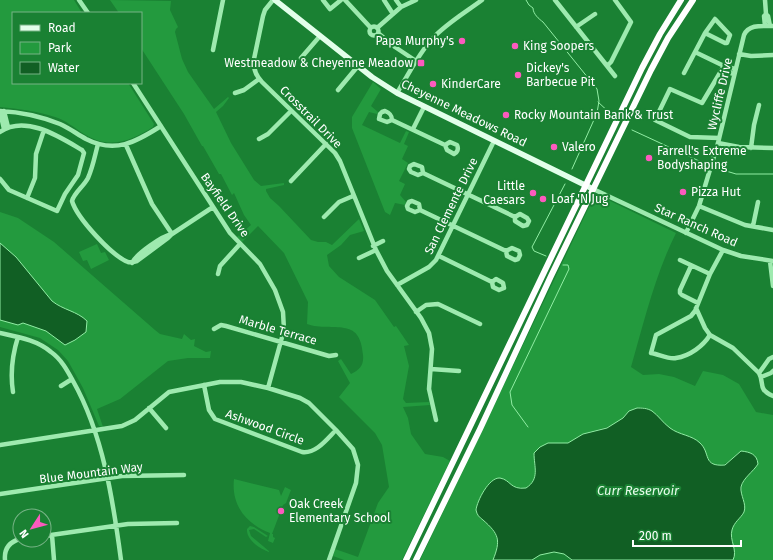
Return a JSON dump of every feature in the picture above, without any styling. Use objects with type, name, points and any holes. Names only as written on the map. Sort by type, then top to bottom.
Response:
[{"type":"highway","points":[[406,560],[642,68],[660,34],[681,0]]},
{"type":"highway","points":[[416,560],[593,189],[661,51],[679,20],[693,0]]},
{"type":"main road","name":"Cheyenne Meadows Road","points":[[274,0],[358,66],[397,93],[593,189]]},
{"type":"street","points":[[79,0],[87,12]]},
{"type":"street","points":[[213,50],[223,0]]},
{"type":"street","points":[[235,93],[244,90],[259,79],[254,69],[254,59],[264,12],[274,0]]},
{"type":"street","points":[[324,0],[330,9],[341,0]]},
{"type":"street","points":[[345,0],[370,28],[369,30],[371,35],[374,36],[378,34]]},
{"type":"street","points":[[384,0],[393,14]]},
{"type":"street","points":[[396,0],[401,7]]},
{"type":"street","points":[[377,28],[401,7],[416,0]]},
{"type":"street","points":[[471,0],[474,6]]},
{"type":"street","points":[[397,93],[416,61],[434,37],[445,27],[482,0]]},
{"type":"street","points":[[607,66],[611,62],[631,22],[615,0]]},
{"type":"street","points":[[765,0],[769,26]]},
{"type":"street","points":[[557,1],[615,76]]},
{"type":"street","points":[[576,27],[594,14]]},
{"type":"street","points":[[684,73],[705,33],[715,19],[730,35],[727,43],[725,43],[705,33]]},
{"type":"street","points":[[370,28],[373,26],[377,28]]},
{"type":"street","name":"Wycliffe Drive","points":[[686,232],[699,206],[710,172],[719,141],[734,72],[744,35],[746,31],[753,27],[769,26]]},
{"type":"street","points":[[377,28],[378,34],[416,61]]},
{"type":"street","points":[[301,58],[320,36]]},
{"type":"street","points":[[695,52],[723,68],[734,72]]},
{"type":"street","points":[[739,54],[751,56],[773,55]]},
{"type":"street","points":[[338,90],[358,66]]},
{"type":"street","points":[[723,68],[702,103],[670,89],[655,120],[690,137],[719,141],[739,147],[773,148]]},
{"type":"street","name":"Crosstrail Drive","points":[[259,79],[326,144],[337,157],[374,248],[396,285],[427,328],[432,349],[429,389],[436,420]]},
{"type":"street","name":"Bayfield Drive","points":[[134,84],[232,236],[260,264],[275,290],[284,318],[284,330],[282,342],[268,388]]},
{"type":"street","points":[[751,148],[754,124],[759,105]]},
{"type":"street","points":[[412,129],[424,107]]},
{"type":"street","points":[[259,139],[268,134],[291,110]]},
{"type":"street","points":[[0,179],[9,190],[57,211],[65,194],[76,178],[84,153],[82,150],[44,130],[20,125],[4,129],[2,111],[32,115],[47,119],[67,127],[98,144],[109,146],[126,145],[161,126]]},
{"type":"street","points":[[392,120],[444,145]]},
{"type":"street","points":[[27,198],[35,178],[36,154],[44,130]]},
{"type":"street","name":"San Clemente Drive","points":[[396,285],[429,267],[439,256],[494,141]]},
{"type":"street","points":[[98,144],[86,182],[72,199],[73,204],[81,218],[96,236],[114,252],[131,264],[172,234],[213,207]]},
{"type":"street","points":[[290,181],[326,144]]},
{"type":"street","points":[[126,145],[152,204],[172,234]]},
{"type":"street","points":[[82,161],[92,163]]},
{"type":"street","points":[[423,172],[515,217]]},
{"type":"street","name":"Star Ranch Road","points":[[593,189],[723,250],[741,256],[772,261],[773,286]]},
{"type":"street","points":[[324,217],[339,202],[353,196]]},
{"type":"street","points":[[752,226],[758,202]]},
{"type":"street","points":[[699,206],[732,220],[773,230]]},
{"type":"street","points":[[420,210],[506,251]]},
{"type":"street","points":[[359,258],[383,241]]},
{"type":"street","points":[[218,274],[220,266],[240,244]]},
{"type":"street","points":[[710,335],[695,351],[676,359],[651,353],[656,335],[691,316],[710,274],[723,250]]},
{"type":"street","points":[[439,256],[492,282]]},
{"type":"street","points":[[680,260],[710,274]]},
{"type":"street","points":[[691,266],[680,293],[697,305],[705,328],[710,335],[733,348],[760,375]]},
{"type":"street","points":[[416,312],[429,304],[438,304],[480,324]]},
{"type":"street","name":"Marble Terrace","points":[[214,329],[221,326],[226,326],[329,356],[336,355]]},
{"type":"street","points":[[0,333],[37,343],[51,351],[72,379],[85,402],[96,431],[107,478],[121,560]]},
{"type":"street","points":[[13,392],[11,364],[18,337]]},
{"type":"street","points":[[773,357],[769,359],[760,375],[761,387],[773,396]]},
{"type":"street","points":[[431,369],[458,371]]},
{"type":"street","points":[[760,375],[771,373],[773,371]]},
{"type":"street","points":[[61,386],[72,379]]},
{"type":"street","points":[[0,445],[96,431],[126,425],[135,420],[169,392],[220,382],[235,382],[268,388],[305,400],[336,430],[353,449],[358,459],[359,470],[356,483],[329,560]]},
{"type":"street","name":"Ashwood Circle","points":[[204,385],[209,410],[216,419],[302,452],[315,450],[336,430]]},
{"type":"street","points":[[149,408],[166,428]]},
{"type":"street","name":"Blue Mountain Way","points":[[0,494],[122,476],[184,475]]},
{"type":"street","points":[[54,560],[52,535],[134,523],[177,523]]},
{"type":"street","points":[[5,560],[5,552],[12,543]]},
{"type":"green space","points":[[0,0],[74,0],[81,12],[12,12],[12,84],[129,84],[154,124],[153,127],[145,132],[128,140],[111,143],[93,139],[59,118],[21,109],[0,107]]},
{"type":"green space","points":[[110,0],[171,1],[170,10],[178,27],[175,32],[182,59],[188,72],[214,109],[228,97],[229,98],[216,112],[231,143],[254,180],[261,186],[284,183],[284,185],[266,189],[266,191],[270,198],[311,240],[326,242],[332,245],[359,219],[364,231],[350,235],[341,245],[327,255],[329,266],[339,277],[375,300],[409,345],[404,346],[409,366],[403,399],[406,403],[429,402],[430,405],[403,407],[408,418],[411,434],[425,454],[443,457],[450,461],[402,560],[344,560],[333,556],[335,549],[358,557],[378,503],[389,487],[382,445],[375,433],[339,397],[350,383],[338,361],[341,359],[351,374],[359,369],[363,362],[361,343],[357,335],[351,330],[344,328],[307,324],[308,302],[284,253],[258,226],[242,242],[237,237],[251,225],[244,215],[234,193],[232,195],[221,174],[219,174],[184,114],[142,50],[142,12],[118,12]]},
{"type":"green space","points":[[373,82],[381,89],[371,106],[378,112],[377,114],[369,112],[362,125],[400,143],[406,131],[409,132],[404,144],[408,146],[402,159],[408,163],[399,181],[405,184],[400,195],[406,202],[405,205],[395,203],[390,215],[385,212],[352,128],[352,117]]},
{"type":"green space","points":[[602,197],[676,233],[656,282],[631,367],[643,375],[659,374],[674,377],[695,386],[703,371],[723,375],[739,384],[756,412],[773,415],[773,560],[733,560],[734,554],[731,538],[732,530],[743,514],[745,508],[742,486],[746,478],[738,453],[722,465],[714,464],[710,461],[702,445],[667,426],[650,409],[641,407],[629,412],[615,424],[583,434],[569,442],[558,444],[552,448],[534,463],[535,477],[532,483],[526,488],[513,487],[503,479],[479,517],[490,527],[496,536],[497,546],[493,560],[420,560],[590,205],[596,199]]},
{"type":"green space","points":[[0,212],[18,218],[54,242],[160,334],[182,339],[184,334],[191,340],[195,339],[194,346],[206,352],[211,351],[210,358],[188,358],[168,361],[120,399],[97,409],[103,427],[99,426],[83,388],[68,361],[58,350],[40,338],[0,327]]},
{"type":"green space","points":[[97,244],[101,253],[105,252],[109,260],[91,269],[87,260],[83,261],[79,252]]},
{"type":"green space","points":[[234,479],[279,490],[281,496],[285,487],[291,490],[286,503],[283,505],[272,534],[275,538],[273,543],[268,541],[270,533],[261,529],[247,519],[242,512],[235,497]]},
{"type":"green space","points":[[250,526],[268,536],[266,537],[254,529],[249,530],[251,536],[270,552],[254,544],[247,533],[247,529]]},
{"type":"water","points":[[0,243],[16,257],[52,301],[79,315],[87,321],[86,332],[65,345],[46,331],[23,323],[18,325],[0,320]]},
{"type":"water","name":"Curr Reservoir","points":[[637,408],[652,411],[667,426],[677,432],[697,440],[703,447],[710,462],[713,464],[725,465],[741,451],[755,456],[758,464],[741,487],[745,509],[734,525],[731,534],[735,552],[733,560],[572,560],[564,554],[554,552],[540,555],[532,560],[493,560],[498,542],[497,538],[492,529],[478,516],[476,510],[481,496],[488,485],[492,481],[500,478],[517,488],[526,488],[535,477],[534,453],[540,447],[548,443],[568,443],[583,434],[607,428],[623,418],[629,411]]},
{"type":"waterway","points":[[526,0],[533,8],[536,16],[543,22],[597,89],[599,101],[597,113],[572,169]]},
{"type":"waterway","points":[[598,102],[611,114]]},
{"type":"waterway","points":[[632,130],[710,166]]},
{"type":"waterway","points":[[713,167],[736,174],[773,174]]},
{"type":"waterway","points":[[546,256],[534,251],[532,247],[565,184]]},
{"type":"waterway","points":[[528,427],[512,405],[510,392],[569,269],[568,265],[563,265]]},
{"type":"place","name":"Papa Murphy's","points":[[462,41]]},
{"type":"place","name":"King Soopers","points":[[515,46]]},
{"type":"place","name":"Westmeadow & Cheyenne Meadow","points":[[421,63]]},
{"type":"place","name":"Dickey's Barbecue Pit","points":[[518,75]]},
{"type":"place","name":"KinderCare","points":[[433,84]]},
{"type":"place","name":"Rocky Mountain Bank & Trust","points":[[506,115]]},
{"type":"place","name":"Valero","points":[[554,147]]},
{"type":"place","name":"Farrell's Extreme Bodyshaping","points":[[649,158]]},
{"type":"place","name":"Pizza Hut","points":[[683,192]]},
{"type":"place","name":"Little Caesars","points":[[533,193]]},
{"type":"place","name":"Loaf 'N Jug","points":[[543,199]]},
{"type":"place","name":"Oak Creek Elementary School","points":[[281,511]]}]
